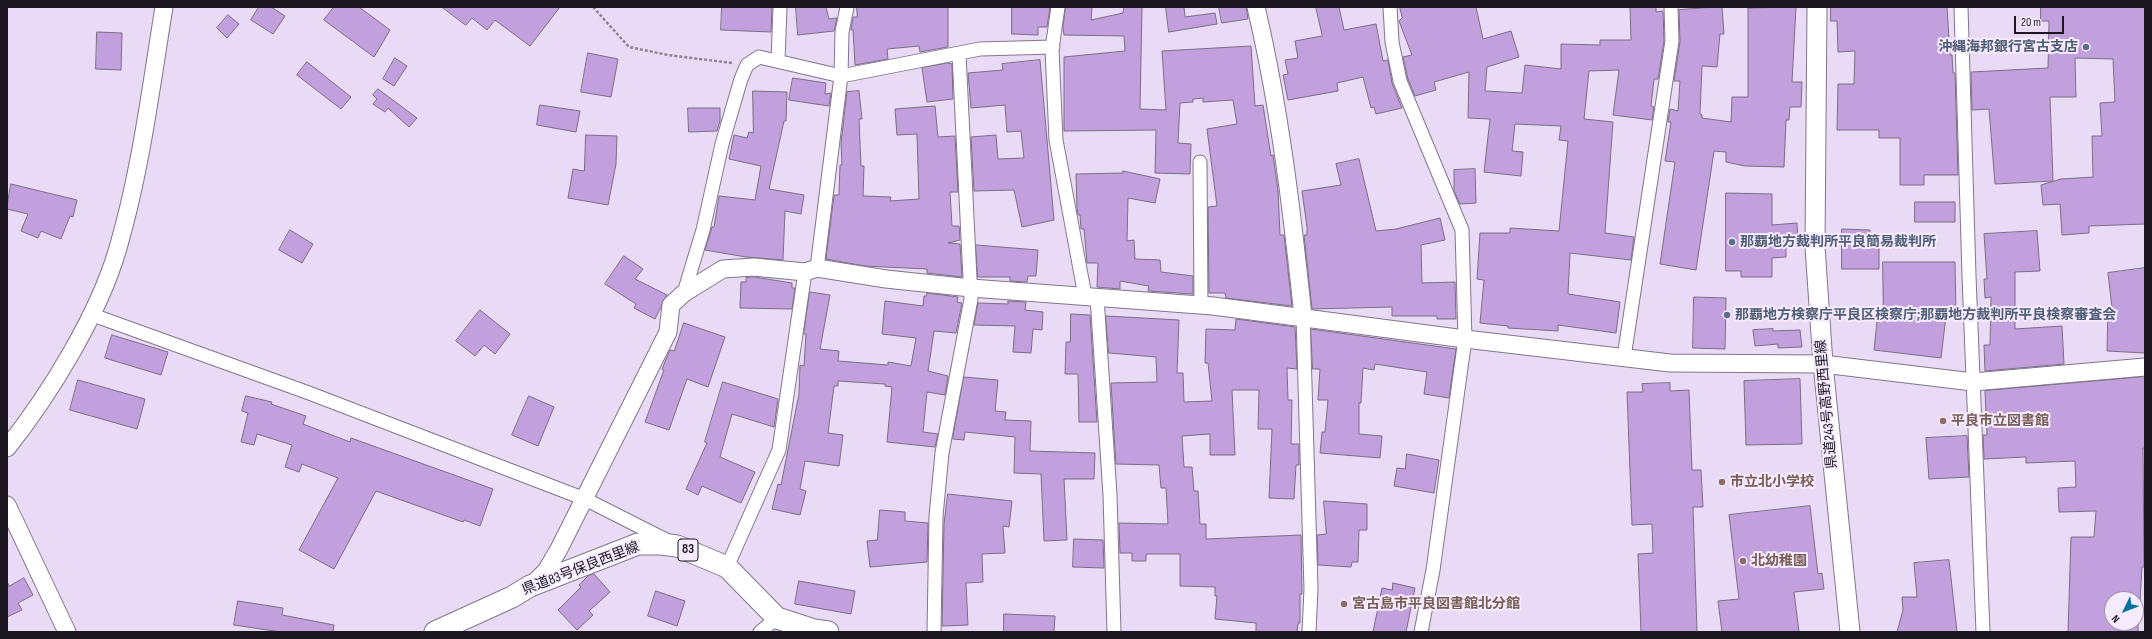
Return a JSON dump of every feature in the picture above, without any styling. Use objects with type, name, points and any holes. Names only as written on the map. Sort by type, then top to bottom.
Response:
[{"type":"main road","name":"県道243号高野西里線","points":[[1817,7],[1816,247],[1823,364],[1850,632]]},
{"type":"main road","name":"県道83号保良西里線","points":[[435,632],[512,597],[530,586],[638,544],[677,546],[727,567],[777,618],[818,631]]},
{"type":"street","points":[[7,448],[40,404],[66,361],[90,314],[118,249],[139,160],[164,7]]},
{"type":"street","points":[[778,61],[780,7]]},
{"type":"street","points":[[727,567],[779,450],[811,270],[842,76],[842,32],[847,7]]},
{"type":"street","points":[[1058,7],[1053,47],[1056,140],[1091,297],[1110,495],[1114,632]]},
{"type":"street","points":[[1256,7],[1269,60],[1286,164],[1303,316],[1311,589],[1310,632]]},
{"type":"street","points":[[1390,7],[1392,42],[1400,81],[1462,230],[1464,339],[1434,570],[1421,632]]},
{"type":"street","points":[[1624,357],[1672,42],[1672,7]]},
{"type":"street","points":[[1961,7],[1983,632]]},
{"type":"street","points":[[684,293],[703,230],[722,144],[747,65],[759,57],[842,76],[980,49],[1053,47]]},
{"type":"street","points":[[934,632],[936,516],[942,453],[971,299],[959,54]]},
{"type":"street","points":[[1200,162],[1201,305]]},
{"type":"street","points":[[530,586],[546,570],[585,499],[668,332],[670,305],[684,293],[723,269],[754,267],[811,270],[971,288],[1201,305],[1303,316],[1464,339],[1670,363],[1823,364],[1973,382],[2145,367]]},
{"type":"street","points":[[90,314],[309,393],[585,499],[635,522],[677,546]]},
{"type":"street","points":[[7,505],[67,632]]},
{"type":"street","points":[[760,632],[777,618]]},
{"type":"path","points":[[593,7],[629,47],[668,55],[747,65]]},
{"type":"building","points":[[259,7],[271,7],[285,16],[273,34],[251,20]]},
{"type":"building","points":[[334,7],[359,7],[390,30],[374,57],[324,20]]},
{"type":"building","points":[[442,7],[560,7],[530,46],[495,20],[487,30],[472,18],[466,25]]},
{"type":"building","points":[[722,7],[772,7],[771,32],[721,30]]},
{"type":"building","points":[[796,7],[826,7],[829,19],[837,18],[834,31],[798,35]]},
{"type":"building","points":[[857,7],[948,7],[948,47],[920,52],[919,46],[887,49],[888,59],[855,65],[853,30],[851,30],[853,17],[857,17]]},
{"type":"building","points":[[1012,7],[1050,7],[1047,27],[1038,27],[1038,35],[1012,34]]},
{"type":"building","points":[[1066,7],[1092,7],[1091,20],[1123,13],[1124,7],[1142,7],[1140,109],[1166,110],[1162,51],[1251,46],[1255,106],[1263,105],[1271,156],[1273,155],[1278,190],[1280,235],[1284,235],[1292,306],[1226,298],[1225,293],[1209,293],[1208,207],[1217,206],[1207,129],[1237,124],[1233,100],[1203,102],[1203,98],[1193,99],[1193,102],[1180,103],[1178,143],[1191,144],[1190,174],[1155,173],[1156,130],[1064,131],[1064,57],[1125,51],[1124,36],[1064,35],[1063,27]]},
{"type":"building","points":[[1166,7],[1184,7],[1185,17],[1215,13],[1217,24],[1169,32]]},
{"type":"building","points":[[1219,7],[1246,7],[1248,19],[1222,23]]},
{"type":"building","points":[[1316,7],[1339,7],[1344,30],[1376,24],[1383,61],[1388,60],[1392,83],[1402,108],[1376,114],[1374,107],[1371,108],[1363,77],[1337,83],[1338,91],[1288,100],[1283,75],[1288,74],[1285,60],[1298,58],[1295,41],[1322,36]]},
{"type":"building","points":[[1400,7],[1476,7],[1483,39],[1511,31],[1519,57],[1487,67],[1485,91],[1522,93],[1525,65],[1561,69],[1561,44],[1600,45],[1600,40],[1631,40],[1630,7],[1656,7],[1656,12],[1663,11],[1664,41],[1658,79],[1654,79],[1651,106],[1654,107],[1652,120],[1613,115],[1619,70],[1589,71],[1584,119],[1613,122],[1605,233],[1634,237],[1631,260],[1570,253],[1568,294],[1620,302],[1616,333],[1558,325],[1558,331],[1508,328],[1508,326],[1480,323],[1484,280],[1477,279],[1480,233],[1510,233],[1510,228],[1559,231],[1568,141],[1559,140],[1561,126],[1515,124],[1512,151],[1523,152],[1521,176],[1484,172],[1490,119],[1468,118],[1469,72],[1434,82],[1436,90],[1415,96],[1408,79],[1403,57],[1412,55],[1399,21],[1402,18]]},
{"type":"building","points":[[1722,7],[1724,34],[1720,34],[1717,67],[1702,66],[1700,114],[1702,115],[1702,118],[1731,122],[1732,97],[1748,97],[1748,8],[1796,7],[1792,82],[1802,82],[1801,107],[1790,107],[1789,120],[1786,120],[1784,167],[1745,166],[1726,162],[1726,152],[1714,151],[1696,270],[1660,264],[1675,162],[1665,161],[1671,122],[1668,122],[1670,109],[1678,111],[1680,81],[1674,81],[1680,42],[1679,10]]},
{"type":"building","points":[[1831,7],[1947,7],[1950,55],[1952,55],[1953,73],[1955,73],[1958,175],[1924,175],[1924,185],[1900,185],[1900,138],[1879,138],[1879,130],[1837,130],[1838,84],[1854,84],[1855,51],[1838,52],[1837,21],[1831,21]]},
{"type":"building","points":[[2041,7],[2145,7],[2145,224],[2089,226],[2089,233],[2062,235],[2060,204],[2043,205],[2041,185],[2061,179],[2093,177],[2092,136],[2102,136],[2100,103],[2115,102],[2113,59],[2075,58],[2076,97],[2050,97],[2053,181],[1995,184],[1989,109],[1972,110],[1971,72],[2048,68],[2049,21],[2041,21]]},
{"type":"building","points":[[228,15],[239,24],[227,38],[217,28]]},
{"type":"building","points":[[97,32],[122,33],[121,70],[96,69]]},
{"type":"building","points":[[588,53],[618,59],[611,97],[581,92]]},
{"type":"building","points":[[395,58],[407,66],[394,86],[383,79]]},
{"type":"building","points":[[1040,60],[1054,220],[1022,227],[1014,190],[974,191],[971,137],[996,135],[998,159],[1024,158],[1021,131],[1007,132],[1005,105],[971,108],[968,73],[1003,70],[1002,64]]},
{"type":"building","points":[[307,62],[351,97],[341,109],[297,75]]},
{"type":"building","points":[[948,63],[952,64],[953,99],[927,102],[922,68]]},
{"type":"building","points":[[793,78],[826,83],[825,94],[831,93],[829,106],[789,100]]},
{"type":"building","points":[[378,89],[417,118],[409,127],[388,108],[385,112],[373,104],[377,99],[373,95]]},
{"type":"building","points":[[753,91],[787,92],[786,121],[784,121],[769,189],[804,195],[801,214],[785,211],[783,260],[746,257],[705,250],[712,227],[714,227],[719,196],[755,200],[761,166],[729,159],[734,135],[747,138],[749,132],[753,133]]},
{"type":"building","points":[[859,91],[862,119],[859,119],[861,166],[864,166],[863,196],[891,197],[890,201],[919,199],[917,134],[897,135],[895,109],[935,106],[938,137],[955,136],[958,192],[950,192],[952,226],[959,226],[960,240],[948,243],[960,244],[962,277],[927,273],[927,269],[865,266],[826,259],[834,195],[839,195],[840,165],[842,165],[841,143],[847,92]]},
{"type":"building","points":[[540,105],[580,111],[576,132],[537,125]]},
{"type":"building","points":[[688,108],[720,108],[720,121],[717,131],[689,132]]},
{"type":"building","points":[[586,135],[617,136],[616,164],[608,205],[568,198],[573,169],[584,171]]},
{"type":"building","points":[[1359,159],[1376,231],[1396,229],[1440,218],[1445,240],[1421,245],[1422,283],[1455,282],[1456,319],[1437,319],[1437,316],[1392,316],[1392,307],[1312,309],[1304,235],[1307,235],[1307,227],[1302,191],[1341,185],[1336,164]]},
{"type":"building","points":[[1475,169],[1476,203],[1460,204],[1454,191],[1454,170]]},
{"type":"building","points":[[1123,171],[1160,179],[1155,203],[1128,198],[1127,241],[1134,240],[1135,259],[1160,260],[1161,272],[1193,276],[1193,294],[1148,291],[1149,286],[1120,281],[1120,289],[1097,287],[1098,263],[1087,263],[1084,229],[1081,229],[1080,215],[1078,215],[1076,174],[1123,173]]},
{"type":"building","points":[[11,184],[77,200],[73,217],[70,216],[61,239],[41,231],[38,238],[21,231],[28,214],[7,209]]},
{"type":"building","points":[[1726,193],[1772,194],[1772,225],[1797,223],[1798,246],[1786,246],[1786,257],[1772,258],[1772,277],[1741,277],[1741,271],[1726,271]]},
{"type":"building","points":[[1915,202],[1955,202],[1955,222],[1915,222]]},
{"type":"building","points":[[1842,229],[1870,230],[1870,245],[1879,245],[1879,269],[1842,269]]},
{"type":"building","points":[[290,230],[313,244],[302,263],[279,250]]},
{"type":"building","points":[[2037,231],[2040,271],[2015,272],[2015,329],[2062,326],[2064,364],[1985,371],[1984,345],[1990,345],[1991,297],[1985,298],[1984,279],[1987,279],[1984,234]]},
{"type":"building","points":[[976,245],[1038,250],[1036,276],[1028,276],[1027,282],[1010,281],[1010,277],[978,277]]},
{"type":"building","points":[[624,256],[643,269],[635,279],[667,295],[655,319],[634,308],[636,304],[605,284]]},
{"type":"building","points":[[1883,262],[1955,262],[1956,317],[1946,316],[1941,358],[1874,350],[1878,312],[1883,313]]},
{"type":"building","points":[[2145,268],[2145,353],[2107,351],[2108,308],[2112,308],[2108,273]]},
{"type":"building","points":[[754,277],[792,283],[792,288],[795,288],[792,309],[740,308],[741,282],[746,282],[746,278]]},
{"type":"building","points":[[810,292],[830,295],[820,349],[839,351],[838,361],[888,365],[888,362],[911,366],[916,338],[882,334],[885,301],[923,306],[924,296],[926,296],[927,293],[958,297],[957,302],[962,303],[956,333],[934,331],[928,371],[948,376],[945,395],[927,392],[923,432],[938,434],[935,447],[887,442],[892,387],[885,386],[885,384],[838,381],[838,386],[834,386],[828,433],[843,435],[839,466],[805,461],[800,489],[806,491],[800,515],[772,509],[778,484],[781,485],[799,394],[800,365],[804,366],[806,334],[804,334]]},
{"type":"building","points":[[1694,297],[1726,298],[1725,349],[1693,348]]},
{"type":"building","points":[[1008,301],[1026,302],[1025,310],[1043,312],[1042,330],[1033,329],[1031,353],[1013,352],[1015,326],[974,325],[978,303],[1008,304]]},
{"type":"building","points":[[480,310],[510,334],[495,354],[484,345],[475,356],[456,341]]},
{"type":"building","points":[[1071,314],[1090,315],[1097,422],[1079,422],[1078,374],[1065,374],[1066,342],[1070,342]]},
{"type":"building","points":[[1106,316],[1179,320],[1177,373],[1183,373],[1184,402],[1212,401],[1208,363],[1205,363],[1206,329],[1235,330],[1236,319],[1295,327],[1297,369],[1287,368],[1288,400],[1292,400],[1291,444],[1299,444],[1299,465],[1296,465],[1294,499],[1269,498],[1272,429],[1258,429],[1259,390],[1232,390],[1235,455],[1210,455],[1210,434],[1182,436],[1184,467],[1192,467],[1194,491],[1198,491],[1200,524],[1206,524],[1206,539],[1301,535],[1302,594],[1300,594],[1300,623],[1298,623],[1297,632],[1256,632],[1256,623],[1215,619],[1217,596],[1215,596],[1215,587],[1180,586],[1180,554],[1146,554],[1146,561],[1132,561],[1132,553],[1120,553],[1119,523],[1168,524],[1166,488],[1161,488],[1159,465],[1116,464],[1111,383],[1157,382],[1156,357],[1109,353]]},
{"type":"building","points":[[684,323],[725,337],[708,387],[687,379],[669,430],[645,422],[664,370],[662,369],[670,350],[674,351]]},
{"type":"building","points":[[1311,329],[1456,349],[1449,398],[1424,394],[1427,372],[1375,364],[1374,370],[1363,368],[1361,403],[1359,403],[1359,434],[1382,436],[1380,458],[1320,453],[1322,432],[1325,432],[1328,400],[1318,400],[1320,369],[1313,369]]},
{"type":"building","points":[[1773,329],[1773,331],[1800,330],[1802,347],[1778,348],[1778,344],[1755,346],[1753,330]]},
{"type":"building","points":[[112,335],[168,352],[161,375],[105,358]]},
{"type":"building","points":[[964,377],[998,380],[995,411],[1006,412],[1005,420],[1031,421],[1030,451],[1095,453],[1094,479],[1064,479],[1067,540],[1044,541],[1041,474],[1014,473],[1015,437],[965,432],[964,440],[953,439]]},
{"type":"building","points":[[2145,377],[2145,448],[2143,448],[2144,567],[2142,567],[2141,591],[2104,591],[2104,631],[2138,632],[2068,632],[2071,537],[2094,537],[2096,511],[2059,512],[2058,488],[2076,487],[2075,461],[2026,463],[2026,457],[1984,459],[1983,435],[1987,435],[1985,391]]},
{"type":"building","points":[[1800,379],[1802,444],[1746,445],[1744,381]]},
{"type":"building","points":[[78,380],[145,399],[137,429],[70,410]]},
{"type":"building","points":[[723,382],[778,399],[774,427],[732,414],[720,457],[755,472],[741,503],[702,486],[698,495],[686,489],[707,443],[705,442]]},
{"type":"building","points":[[1670,383],[1670,391],[1689,390],[1692,470],[1701,470],[1703,507],[1693,507],[1697,632],[1641,632],[1638,554],[1653,553],[1652,524],[1632,525],[1627,392],[1643,392],[1642,384]]},
{"type":"building","points":[[246,396],[272,402],[271,404],[306,416],[303,424],[350,442],[351,438],[493,489],[480,526],[464,520],[463,522],[376,491],[334,569],[299,550],[338,478],[302,464],[299,472],[285,467],[292,445],[257,434],[254,445],[241,442],[248,413],[242,411]]},
{"type":"building","points":[[529,396],[554,407],[538,446],[512,435]]},
{"type":"building","points":[[1967,436],[1969,477],[1929,479],[1926,438]]},
{"type":"building","points":[[1407,454],[1439,460],[1434,493],[1394,486],[1397,468],[1405,469]]},
{"type":"building","points":[[948,494],[1012,501],[1009,527],[1003,526],[1005,553],[982,554],[983,582],[966,583],[968,625],[942,626],[944,524]]},
{"type":"building","points":[[1324,501],[1367,504],[1367,530],[1359,530],[1358,562],[1352,562],[1351,567],[1318,565],[1317,535],[1326,534]]},
{"type":"building","points":[[1810,506],[1818,574],[1822,573],[1824,589],[1794,592],[1799,632],[1722,632],[1718,601],[1739,599],[1729,515]]},
{"type":"building","points":[[880,510],[905,512],[905,521],[928,523],[927,562],[870,567],[867,541],[877,540]]},
{"type":"building","points":[[1074,539],[1103,540],[1104,568],[1073,567]]},
{"type":"building","points":[[1949,560],[1957,632],[1897,632],[1903,610],[1902,597],[1917,597],[1914,563]]},
{"type":"building","points":[[594,574],[610,592],[589,611],[593,615],[577,630],[558,610],[581,587],[579,585],[588,576]]},
{"type":"building","points":[[24,578],[33,595],[18,603],[22,610],[7,617],[7,581],[9,586]]},
{"type":"building","points":[[799,581],[855,591],[851,614],[795,604]]},
{"type":"building","points":[[1393,583],[1415,588],[1406,632],[1373,632],[1382,588],[1392,590]]},
{"type":"building","points":[[656,591],[685,601],[677,626],[648,616]]},
{"type":"building","points":[[238,601],[283,608],[282,615],[334,625],[333,632],[281,632],[234,625]]},
{"type":"building","points":[[1004,614],[1055,616],[1054,632],[1004,632]]},
{"type":"place","name":"沖縄海邦銀行宮古支店","points":[[2086,47]]},
{"type":"place","name":"那覇地方裁判所平良簡易裁判所","points":[[1732,242]]},
{"type":"place","name":"那覇地方検察庁平良区検察庁;那覇地方裁判所平良検察審査会","points":[[1727,315]]},
{"type":"place","name":"平良市立図書館","points":[[1943,421]]},
{"type":"place","name":"市立北小学校","points":[[1722,482]]},
{"type":"place","name":"北幼稚園","points":[[1743,561]]},
{"type":"place","name":"宮古島市平良図書館北分館","points":[[1344,604]]}]
